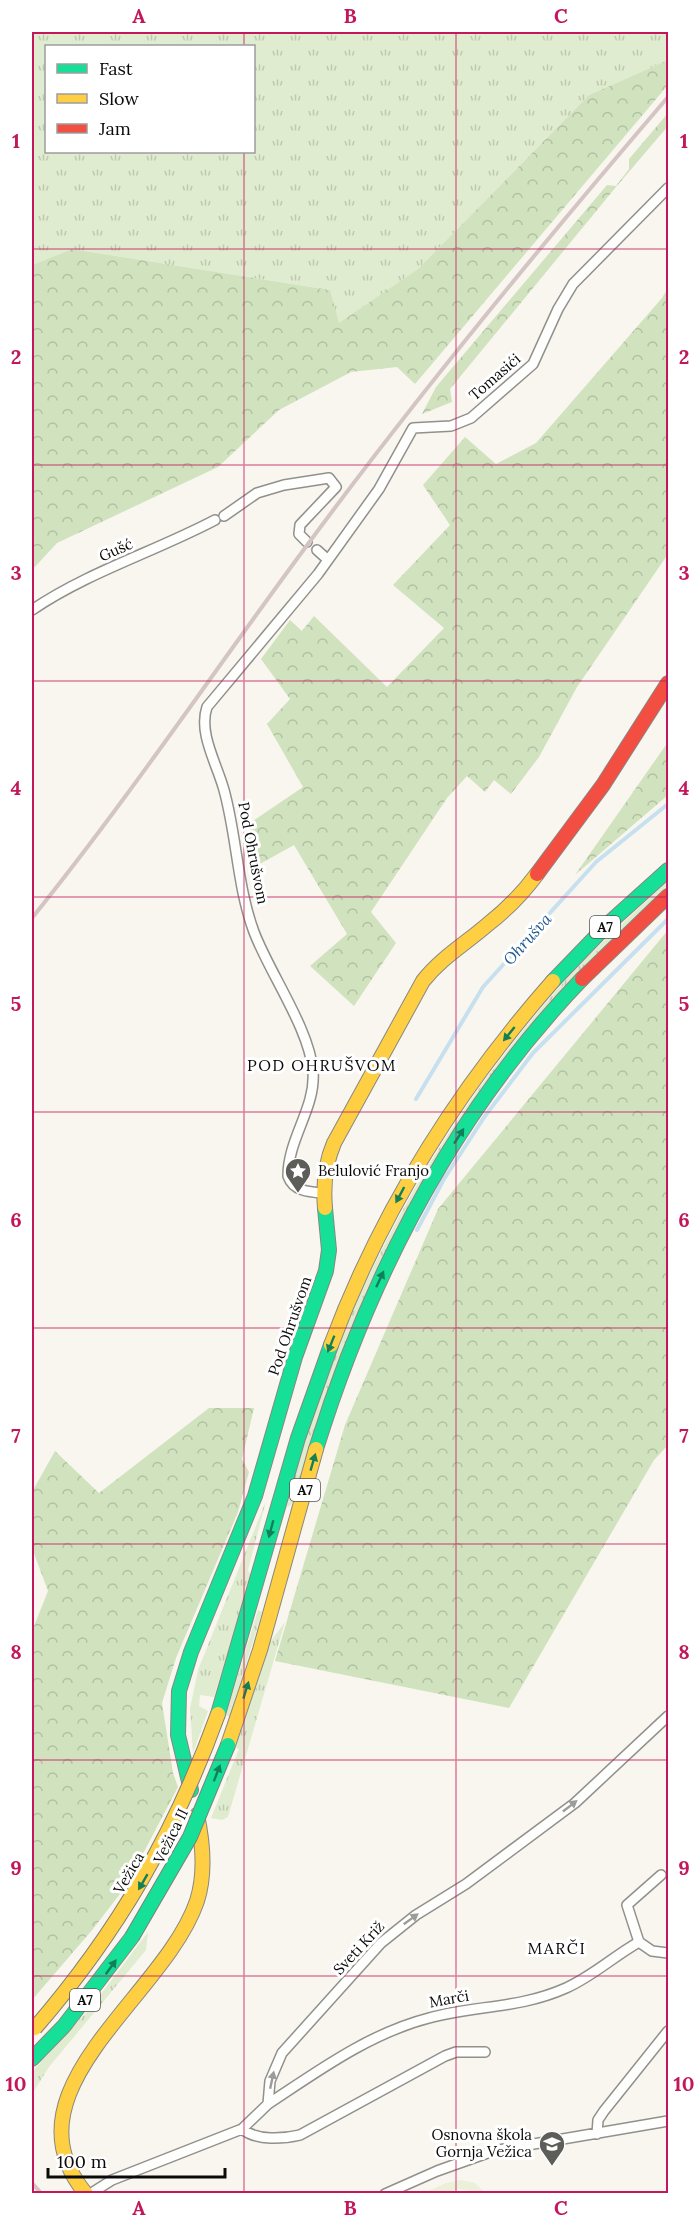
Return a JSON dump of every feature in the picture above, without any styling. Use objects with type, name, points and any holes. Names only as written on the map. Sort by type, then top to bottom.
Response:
[{"type":"main road","name":"Pod Ohrušvom","points":[[88,2193],[68,2173],[57,2150],[54,2120],[62,2090],[78,2064],[176,1943],[193,1911],[200,1891],[204,1854],[178,1735],[178,1691],[191,1652],[239,1537],[264,1468],[295,1357],[326,1271],[329,1251],[323,1194],[324,1175],[334,1143],[423,981],[435,965],[488,925],[527,888],[603,785],[669,683]]},
{"type":"main road","points":[[547,989],[574,945],[624,896],[669,858]]},
{"type":"main road","name":"A7","points":[[547,989],[617,915],[669,870]]},
{"type":"main road","name":"A7","points":[[562,1001],[614,945],[669,896]]},
{"type":"main road","points":[[562,1001],[592,981],[669,909]]},
{"type":"main road","name":"Vežica","points":[[33,2030],[91,1962],[143,1883],[188,1794],[218,1714],[240,1645],[278,1502],[311,1398],[344,1313],[381,1233],[436,1135],[490,1058],[547,989]]},
{"type":"main road","name":"Vežica II","points":[[32,2059],[64,2026],[132,1937],[190,1837],[228,1745],[328,1412],[363,1315],[398,1241],[459,1135],[507,1068],[562,1001]]},
{"type":"street","name":"Tomasići","points":[[327,559],[379,489],[413,428],[451,426],[471,418],[533,363],[558,309],[577,279],[669,188]]},
{"type":"street","name":"Gušć","points":[[32,610],[75,582],[178,539],[219,518],[257,493],[284,485],[329,478],[336,487],[300,525],[299,534],[307,542]]},
{"type":"street","points":[[316,550],[327,559]]},
{"type":"street","name":"Pod Ohrušvom","points":[[323,1194],[299,1189],[290,1182],[288,1176],[294,1139],[311,1098],[311,1061],[300,1030],[262,952],[243,898],[225,791],[203,718],[207,706],[219,689],[270,634],[327,559]]},
{"type":"street","name":"Sveti Križ","points":[[268,2104],[270,2081],[282,2053],[381,1943],[416,1915],[466,1884],[575,1803],[669,1716]]},
{"type":"street","points":[[661,1875],[627,1905],[639,1942],[652,1951],[669,1953]]},
{"type":"street","name":"Marči","points":[[268,2104],[346,2054],[401,2027],[450,2012],[514,2006],[541,1998],[587,1978],[639,1942]]},
{"type":"street","points":[[597,2134],[598,2120],[668,2034]]},
{"type":"street","points":[[242,2130],[254,2136],[285,2139],[300,2135],[445,2056],[456,2052],[485,2052]]},
{"type":"street","points":[[88,2193],[112,2180],[242,2130],[268,2104]]},
{"type":"street","points":[[385,2193],[493,2151],[669,2121]]},
{"type":"green space","points":[[32,32],[668,32],[668,60],[589,95],[418,269],[338,324],[330,290],[72,249],[32,265]]},
{"type":"green space","points":[[668,60],[668,85],[415,384],[397,367],[351,372],[279,410],[218,467],[57,543],[32,570],[32,265],[72,249],[330,290],[339,323],[418,269],[589,95]]},
{"type":"green space","points":[[668,113],[668,126],[450,389],[452,402],[422,414],[436,387],[607,185],[616,186],[629,169],[629,159]]},
{"type":"green space","points":[[668,288],[668,554],[577,687],[539,757],[511,794],[494,780],[485,792],[467,776],[447,798],[371,912],[396,943],[354,1006],[310,966],[347,934],[294,845],[251,869],[244,827],[303,787],[267,724],[290,699],[261,659],[290,620],[302,631],[314,616],[387,687],[444,628],[393,585],[450,525],[423,485],[465,437],[496,464],[536,443],[662,298]]},
{"type":"green space","points":[[668,742],[668,795],[575,875]]},
{"type":"green space","points":[[668,881],[668,885],[442,1148],[291,1505],[287,1507],[306,1437],[329,1369],[388,1238],[423,1175],[462,1114],[504,1055],[549,999],[592,953]]},
{"type":"green space","points":[[668,930],[668,1445],[654,1460],[509,1708],[275,1661],[345,1425],[438,1209]]},
{"type":"green space","points":[[209,1408],[254,1408],[242,1459],[249,1472],[238,1512],[176,1658],[162,1703],[173,1773],[178,1787],[126,1886],[93,1929],[32,2000],[32,1631],[48,1591],[32,1548],[32,1492],[55,1451],[99,1493]]},
{"type":"green space","points":[[266,1501],[248,1570],[251,1575],[214,1697],[200,1695],[199,1706],[208,1711],[193,1753],[190,1709],[198,1670]]},
{"type":"green space","points":[[258,1610],[262,1612],[230,1717],[226,1715]]},
{"type":"green space","points":[[285,1622],[228,1817],[222,1820],[211,1818],[239,1749],[235,1747],[268,1645]]},
{"type":"green space","points":[[148,1932],[146,1950],[49,2067],[32,2094],[32,2072],[91,2007]]},
{"type":"green space","points":[[461,2180],[475,2183],[485,2193],[458,2189],[446,2193],[424,2193],[446,2183]]},
{"type":"waterway","name":"Ohrušva","points":[[416,1099],[483,987],[596,862],[668,804]]},
{"type":"waterway","points":[[417,1230],[444,1179],[485,1116],[533,1053],[668,919]]},
{"type":"railway","points":[[32,918],[68,873],[305,548],[393,432],[528,263],[668,97]]},
{"type":"railway","points":[[32,2183],[42,2194]]},
{"type":"traffic: fast","points":[[553,981],[608,924],[668,870]]},
{"type":"traffic: fast","points":[[316,1449],[362,1321],[421,1199],[456,1140],[494,1084],[536,1030],[582,979]]},
{"type":"traffic: fast","points":[[191,1790],[178,1735],[179,1691],[191,1652],[255,1496],[295,1357],[326,1271],[329,1250],[325,1208]]},
{"type":"traffic: fast","points":[[218,1714],[298,1438],[331,1345]]},
{"type":"traffic: fast","points":[[132,1937],[190,1837],[228,1745]]},
{"type":"traffic: fast","points":[[32,2059],[64,2026],[132,1937]]},
{"type":"traffic: slow","points":[[325,1208],[325,1175],[334,1143],[423,981],[445,958],[507,908],[537,874]]},
{"type":"traffic: slow","points":[[331,1345],[374,1247],[425,1153],[486,1064],[553,981]]},
{"type":"traffic: slow","points":[[228,1745],[260,1650],[316,1449]]},
{"type":"traffic: slow","points":[[35,2028],[93,1955],[142,1880],[183,1800],[218,1714]]},
{"type":"traffic: slow","points":[[86,2194],[65,2156],[62,2118],[75,2081],[97,2045],[154,1973],[179,1937],[197,1901],[202,1880],[203,1858],[197,1815]]},
{"type":"traffic: jam","points":[[537,874],[603,785],[668,683]]},
{"type":"traffic: jam","points":[[582,979],[668,896]]},
{"type":"place","name":"Belulović Franjo","points":[[298,1194]]},
{"type":"place","name":"Osnovna škola Gornja Vežica","points":[[552,2167]]},
{"type":"district","name":"POD OHRUŠVOM","points":[[322,1065]]},
{"type":"district","name":"MARČI","points":[[557,1948]]}]
